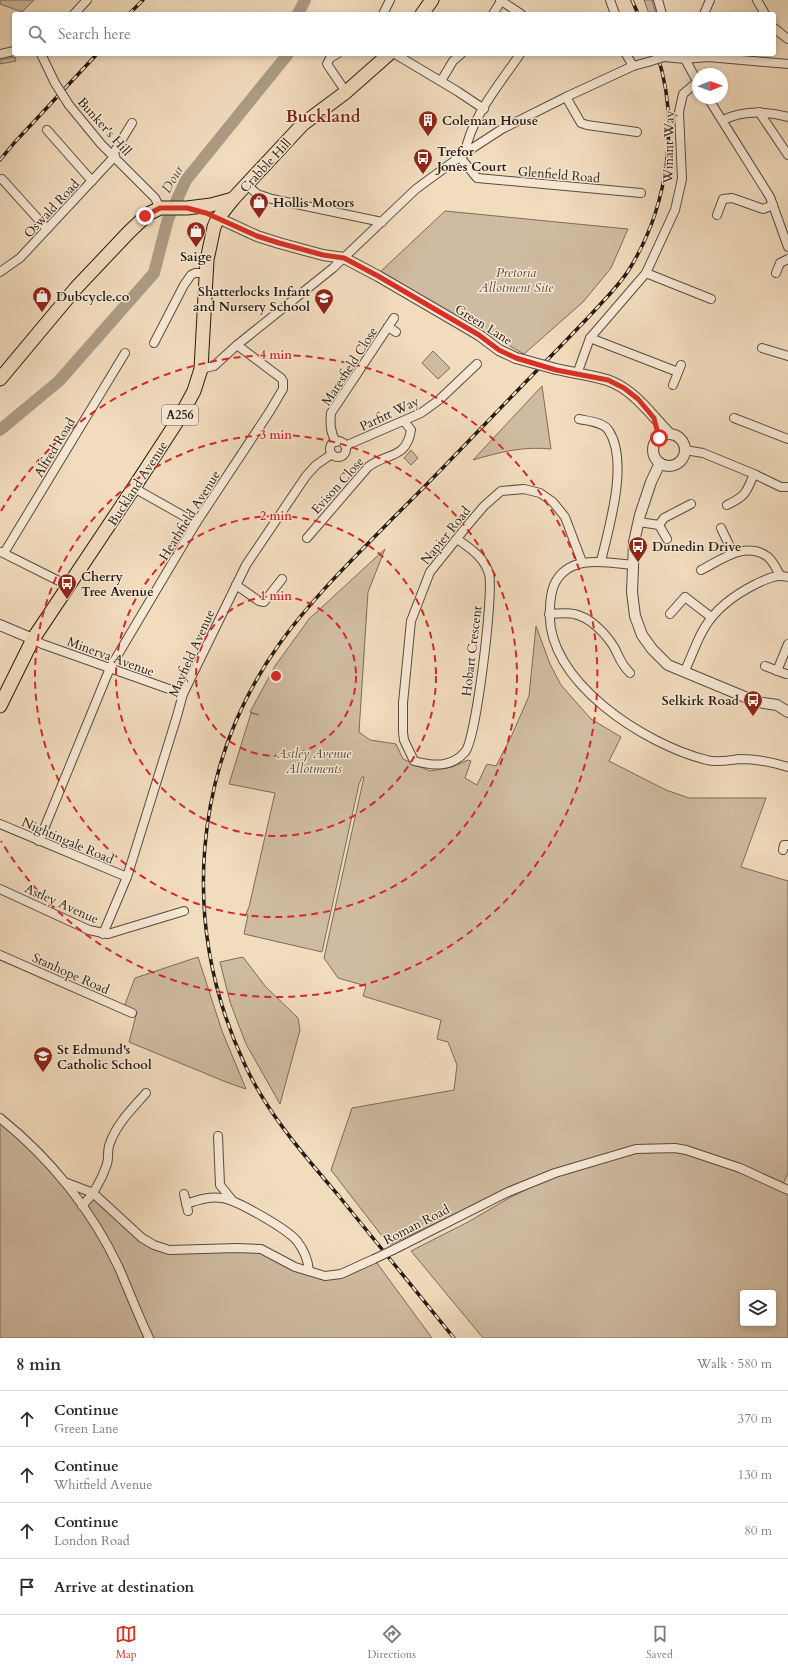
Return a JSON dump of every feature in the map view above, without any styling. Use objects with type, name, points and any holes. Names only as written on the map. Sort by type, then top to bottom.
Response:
[{"type":"main road","points":[[423,12],[432,0]]},
{"type":"main road","name":"Crabble Hill","points":[[233,199],[303,124],[346,92],[388,56]]},
{"type":"main road","name":"A256","points":[[164,208],[187,208],[211,205],[233,199]]},
{"type":"main road","name":"Buckland Avenue","points":[[33,639],[180,417],[194,390],[201,369],[205,273],[214,226],[218,218],[233,199]]},
{"type":"main road","points":[[0,379],[70,296],[118,243],[148,214],[164,208]]},
{"type":"main road","name":"A256","points":[[187,208],[218,218]]},
{"type":"main road","name":"A256","points":[[0,706],[33,639]]},
{"type":"street","points":[[76,12],[87,0]]},
{"type":"street","points":[[384,12],[390,0]]},
{"type":"street","points":[[494,12],[501,0],[519,12]]},
{"type":"street","points":[[610,0],[614,12]]},
{"type":"street","points":[[658,0],[661,12]]},
{"type":"street","points":[[705,12],[710,0]]},
{"type":"street","points":[[757,0],[764,12]]},
{"type":"street","points":[[776,30],[788,39]]},
{"type":"street","points":[[0,54],[12,51]]},
{"type":"street","name":"Bunker's Hill","points":[[42,56],[55,83],[69,105],[101,144],[114,155],[164,208]]},
{"type":"street","points":[[334,56],[330,58],[327,64],[346,92]]},
{"type":"street","points":[[398,56],[484,109]]},
{"type":"street","points":[[441,82],[453,62],[459,56]]},
{"type":"street","points":[[463,155],[467,140],[484,109],[519,56]]},
{"type":"street","points":[[627,56],[633,66]]},
{"type":"street","points":[[681,56],[692,73]]},
{"type":"street","points":[[201,369],[214,366],[237,345],[295,300],[344,258],[416,189],[502,129],[633,66],[664,57],[708,56],[788,64]]},
{"type":"street","name":"Winant Way","points":[[577,374],[590,338],[646,273],[675,210],[682,179],[679,112],[683,94],[692,87]]},
{"type":"street","points":[[566,97],[581,123],[637,132]]},
{"type":"street","points":[[712,104],[754,169],[773,205],[788,247]]},
{"type":"street","points":[[723,120],[736,114],[759,112],[788,117]]},
{"type":"street","points":[[759,112],[788,155]]},
{"type":"street","name":"Oswald Road","points":[[0,272],[20,258],[92,181],[114,155],[132,123]]},
{"type":"street","points":[[47,130],[92,181]]},
{"type":"street","points":[[128,130],[135,135]]},
{"type":"street","name":"Glenfield Road","points":[[463,155],[477,178],[641,193]]},
{"type":"street","points":[[2,179],[47,229]]},
{"type":"street","points":[[247,185],[257,194],[272,199],[382,222]]},
{"type":"street","points":[[717,215],[723,200],[732,198],[763,209],[773,205]]},
{"type":"street","name":"Green Lane","points":[[218,218],[257,236],[279,243],[323,255],[344,258],[378,276],[479,335],[499,350],[516,358],[556,370],[608,380],[624,388],[638,399],[670,434]]},
{"type":"street","points":[[776,273],[780,263],[788,259]]},
{"type":"street","points":[[154,343],[184,285],[191,275],[195,273],[205,273]]},
{"type":"street","points":[[646,273],[711,299]]},
{"type":"street","name":"Maresfield Close","points":[[336,442],[330,422],[331,413],[394,318]]},
{"type":"street","name":"Maresfield Close","points":[[388,327],[396,332]]},
{"type":"street","points":[[590,338],[680,368],[673,385]]},
{"type":"street","name":"Heathfield Avenue","points":[[39,841],[110,668],[196,523],[283,389],[283,381],[281,378],[237,345]]},
{"type":"street","points":[[762,348],[788,356]]},
{"type":"street","name":"Alfred Road","points":[[2,552],[125,353]]},
{"type":"street","points":[[583,360],[591,377]]},
{"type":"street","name":"Parfitt Way","points":[[345,446],[404,422],[421,413],[439,400],[478,364]]},
{"type":"street","name":"Green Lane","points":[[654,418],[659,438]]},
{"type":"street","points":[[734,418],[788,439]]},
{"type":"street","points":[[579,419],[598,423],[609,430],[615,447],[618,464],[613,508],[602,561]]},
{"type":"street","name":"Evison Close","points":[[307,538],[368,467],[376,460],[394,455],[404,449],[409,441],[411,430],[404,422]]},
{"type":"street","points":[[670,434],[680,438],[683,442],[685,450],[679,463],[670,466],[660,463],[654,456],[653,451],[656,441],[659,438],[670,434]]},
{"type":"street","points":[[332,454],[331,446],[336,442],[345,446]]},
{"type":"street","name":"Mayfield Avenue","points":[[103,934],[126,877],[183,694],[236,584],[246,565],[306,476],[316,464],[332,454],[337,457],[342,456],[345,452],[345,446]]},
{"type":"street","points":[[685,450],[703,453],[754,474],[780,487],[788,487]]},
{"type":"street","points":[[660,463],[651,482],[634,542],[632,592],[635,616],[642,635],[652,649],[668,665],[757,702],[777,705],[788,712]]},
{"type":"street","points":[[727,505],[742,498],[747,491],[754,474]]},
{"type":"street","points":[[134,488],[196,523]]},
{"type":"street","name":"Napier Road","points":[[444,765],[429,765],[414,760],[404,740],[403,703],[411,621],[430,572],[484,506],[501,492],[524,488],[540,493],[553,502],[565,516],[582,562]]},
{"type":"street","points":[[659,525],[664,518],[691,504]]},
{"type":"street","points":[[639,522],[659,525]]},
{"type":"street","points":[[659,525],[667,539]]},
{"type":"street","points":[[720,528],[734,553]]},
{"type":"street","name":"Hobart Crescent","points":[[444,765],[458,759],[466,750],[472,730],[480,684],[488,616],[490,575],[484,562],[473,550],[457,539]]},
{"type":"street","points":[[701,570],[734,553],[746,549],[759,551],[769,557],[784,576]]},
{"type":"street","points":[[2,552],[69,586]]},
{"type":"street","points":[[632,565],[602,561],[582,562],[559,575],[551,592],[549,614],[550,631],[560,654],[573,677],[596,700],[624,722],[680,752],[709,761],[764,760],[788,767]]},
{"type":"street","points":[[684,672],[704,628],[712,617],[739,592],[773,576],[784,576]]},
{"type":"street","points":[[236,584],[259,601],[264,602],[282,579]]},
{"type":"street","points":[[670,614],[685,596],[712,617]]},
{"type":"street","points":[[549,614],[574,614],[586,618],[607,637],[615,648],[621,663],[630,673]]},
{"type":"street","points":[[0,625],[33,639]]},
{"type":"street","name":"Minerva Avenue","points":[[33,639],[42,644],[183,694]]},
{"type":"street","points":[[777,671],[788,644]]},
{"type":"street","points":[[765,666],[786,674]]},
{"type":"street","name":"Nightingale Road","points":[[0,824],[126,877]]},
{"type":"street","name":"Astley Avenue","points":[[0,888],[89,930],[103,934],[115,932],[184,911]]},
{"type":"street","name":"Stanhope Road","points":[[0,955],[132,1013]]},
{"type":"street","points":[[82,1206],[93,1193],[107,1163],[109,1144],[119,1124],[146,1093]]},
{"type":"street","points":[[0,1118],[14,1129],[67,1183],[97,1229],[118,1267],[149,1338]]},
{"type":"street","points":[[184,1194],[187,1207],[216,1193],[220,1185],[218,1136]]},
{"type":"street","name":"Roman Road","points":[[67,1183],[93,1193],[142,1238],[154,1245],[169,1250],[237,1248],[261,1249],[295,1267],[325,1276],[341,1274],[374,1259],[508,1192],[558,1172],[636,1149],[675,1148],[686,1150],[740,1168],[788,1190]]},
{"type":"street","points":[[220,1185],[232,1200]]},
{"type":"street","points":[[208,1198],[232,1200],[270,1221],[296,1239],[304,1251],[309,1271]]},
{"type":"green space","points":[[0,0],[34,0],[22,12],[0,4]]},
{"type":"green space","points":[[644,0],[652,0],[655,12],[648,12]]},
{"type":"green space","points":[[15,57],[16,61],[0,64],[0,60]]},
{"type":"green space","name":"Pretoria Allotment Site","points":[[445,211],[628,229],[611,268],[583,302],[524,354],[379,273]]},
{"type":"green space","points":[[433,351],[450,368],[438,379],[422,363]]},
{"type":"green space","points":[[542,386],[551,449],[531,448],[512,450],[473,460]]},
{"type":"green space","points":[[411,450],[418,458],[411,465],[404,458]]},
{"type":"green space","name":"Astley Avenue Allotments","points":[[385,549],[368,592],[359,732],[370,740],[396,744],[403,759],[430,771],[452,767],[468,760],[471,761],[465,778],[477,785],[487,764],[496,766],[511,737],[529,696],[536,626],[550,664],[561,685],[591,719],[621,737],[609,761],[666,790],[689,798],[766,798],[741,867],[788,881],[788,1173],[783,1184],[728,1160],[672,1145],[634,1148],[505,1191],[389,1245],[331,1170],[352,1108],[454,1090],[457,1065],[448,1042],[437,1039],[441,1020],[363,996],[366,986],[338,978],[324,958],[364,777],[362,777],[359,784],[322,952],[244,934],[248,915],[246,914],[249,907],[275,793],[229,784],[251,713],[259,715],[250,712],[275,666],[309,619]]},
{"type":"green space","points":[[198,957],[222,1031],[246,1089],[129,1042],[137,1012],[124,1007],[135,978]]},
{"type":"green space","points":[[243,957],[265,986],[298,1018],[300,1030],[280,1104],[246,1044],[230,1002],[220,962]]},
{"type":"green space","points":[[0,1118],[14,1129],[82,1206],[93,1193],[142,1238],[169,1250],[261,1249],[325,1280],[374,1259],[432,1338],[0,1338]]},
{"type":"green space","points":[[636,1149],[681,1151],[788,1192],[788,1338],[483,1338],[411,1251],[468,1222],[509,1198],[558,1174]]},
{"type":"waterway","name":"Dour","points":[[299,12],[305,0]]},
{"type":"waterway","name":"Dour","points":[[0,430],[59,381],[154,273],[168,219],[186,180],[286,56]]},
{"type":"railway","points":[[131,12],[143,0]]},
{"type":"railway","points":[[632,0],[637,12]]},
{"type":"railway","points":[[0,160],[95,56]]},
{"type":"railway","points":[[454,1338],[299,1149],[264,1100],[245,1065],[224,1012],[211,958],[204,903],[205,849],[213,795],[228,742],[250,691],[280,643],[293,626],[349,563],[586,319],[623,279],[630,268],[643,244],[653,218],[661,191],[666,164],[669,136],[668,108],[664,80],[658,56]]},
{"type":"place","name":"Coleman House","points":[[428,137]]},
{"type":"place","name":"Trefor Jones Court","points":[[423,175]]},
{"type":"place","name":"Hollis Motors","points":[[259,219]]},
{"type":"place","name":"Saige","points":[[196,248]]},
{"type":"place","name":"Dubcycle.co","points":[[42,313]]},
{"type":"place","name":"Shatterlocks Infant and Nursery School","points":[[324,315]]},
{"type":"place","name":"Dunedin Drive","points":[[638,563]]},
{"type":"place","name":"Cherry Tree Avenue","points":[[67,600]]},
{"type":"place","name":"Selkirk Road","points":[[753,717]]},
{"type":"place","name":"St Edmund's Catholic School","points":[[43,1073]]},
{"type":"district","name":"Buckland","points":[[323,116]]},
{"type":"route","points":[[145,216],[160,208],[187,208],[206,213],[257,236],[302,250],[344,258],[378,276],[479,335],[499,350],[516,358],[556,370],[608,380],[624,388],[638,399],[654,418],[659,438]]}]
